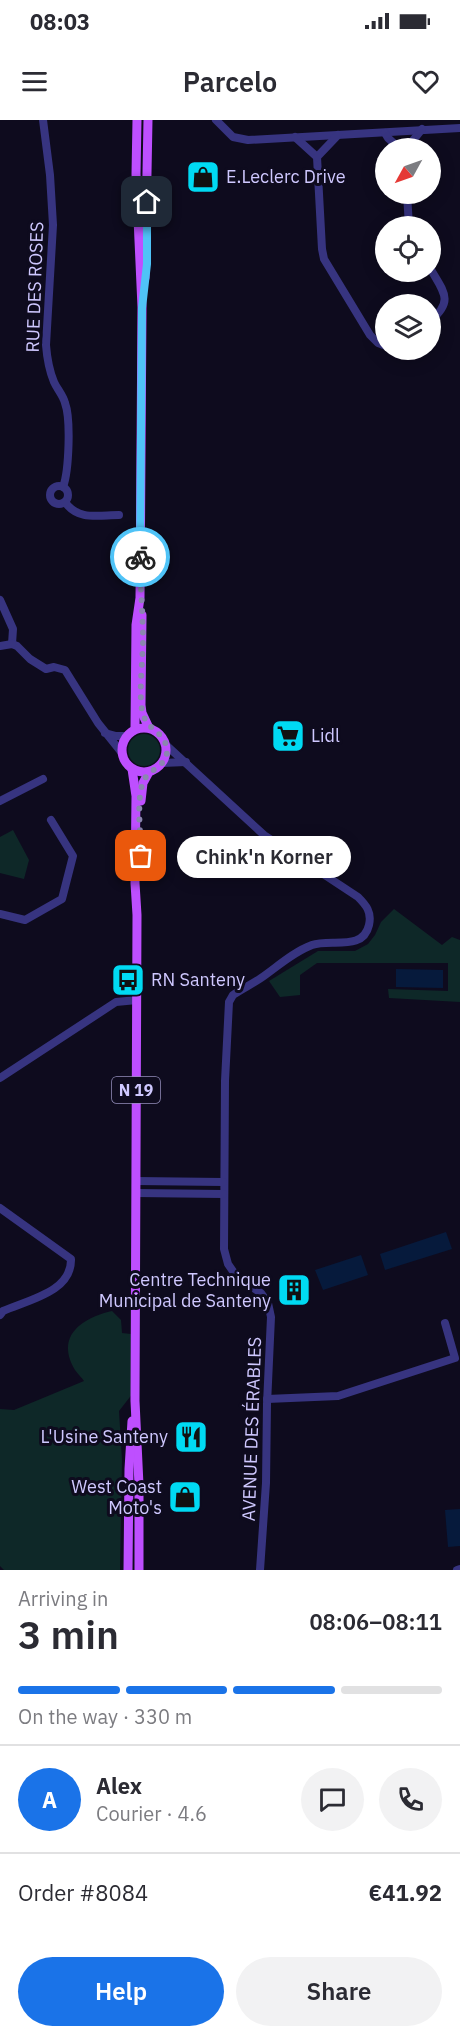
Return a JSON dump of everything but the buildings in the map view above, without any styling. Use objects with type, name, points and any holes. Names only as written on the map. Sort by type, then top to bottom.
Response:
[{"type":"main road","points":[[137,120],[136,174],[142,308],[140,598],[143,638],[141,705],[149,728],[162,736],[166,745],[166,756],[158,768],[149,772],[140,772],[127,764],[122,753],[123,742],[131,733],[149,728]]},
{"type":"main road","points":[[142,308],[147,264],[148,120]]},
{"type":"main road","points":[[131,733],[136,625],[140,598]]},
{"type":"main road","name":"N 19","points":[[132,769],[136,796],[135,1401],[140,1485],[139,1570]]},
{"type":"main road","name":"N 19","points":[[137,915],[140,895],[141,796],[143,783],[149,772]]},
{"type":"main road","name":"N 19","points":[[128,1570],[130,1441],[135,1401]]},
{"type":"street","name":"RUE DES ROSES","points":[[43,120],[53,225],[46,345],[48,364],[54,384],[66,403],[67,478],[63,487]]},
{"type":"street","points":[[216,120],[233,137],[248,140],[460,128]]},
{"type":"street","points":[[415,138],[422,129]]},
{"type":"street","points":[[385,133],[388,138]]},
{"type":"street","points":[[317,157],[338,135]]},
{"type":"street","points":[[296,137],[317,157],[324,259],[375,340]]},
{"type":"street","points":[[438,282],[447,297],[445,306],[441,310]]},
{"type":"street","points":[[58,486],[63,487],[69,494],[65,502],[56,504],[50,497],[52,489],[58,486]]},
{"type":"street","points":[[65,502],[78,515],[119,515]]},
{"type":"street","points":[[0,600],[13,628],[12,644]]},
{"type":"street","points":[[0,646],[12,644],[46,669],[65,670],[105,733],[122,753]]},
{"type":"street","points":[[105,733],[116,736],[131,733]]},
{"type":"street","points":[[166,745],[186,762]]},
{"type":"street","points":[[162,763],[186,762]]},
{"type":"street","name":"AVENUE DES ÉRABLES","points":[[186,762],[217,794],[264,835],[358,897],[368,907],[370,916],[369,927],[358,940],[348,943],[313,945],[233,995],[229,1002],[223,1182],[224,1249],[228,1264],[237,1277],[261,1293],[268,1303],[271,1317],[267,1462],[260,1570]]},
{"type":"street","points":[[0,801],[43,779]]},
{"type":"street","points":[[0,914],[25,920],[62,899],[73,856],[51,820]]},
{"type":"street","points":[[0,1078],[116,1002],[137,1000]]},
{"type":"street","points":[[136,1181],[223,1182]]},
{"type":"street","points":[[136,1193],[223,1194]]},
{"type":"street","points":[[0,1208],[71,1258],[72,1268],[56,1289],[3,1311],[0,1315]]},
{"type":"street","points":[[267,1399],[338,1396],[455,1358],[445,1323]]},
{"type":"green space","points":[[144,734],[155,739],[160,750],[155,761],[144,766],[133,761],[128,750],[133,739]]},
{"type":"green space","points":[[13,830],[29,860],[24,879],[0,873],[0,837]]},
{"type":"green space","points":[[394,909],[442,945],[452,937],[460,940],[460,1002],[389,998],[388,989],[448,991],[448,963],[317,963],[300,975],[300,995],[280,997],[269,981],[318,951],[355,951],[368,944],[381,922]]},
{"type":"green space","points":[[112,1311],[121,1320],[122,1333],[131,1334],[133,1393],[119,1411],[122,1460],[120,1570],[4,1570],[0,1566],[0,1409],[14,1410],[84,1381],[75,1370],[70,1358],[68,1348],[70,1339],[81,1324]]},
{"type":"water","points":[[396,969],[443,970],[443,988],[396,987]]},
{"type":"water","points":[[446,1232],[452,1249],[385,1270],[380,1254]]},
{"type":"water","points":[[361,1255],[368,1275],[323,1290],[315,1270]]},
{"type":"water","points":[[460,1509],[460,1546],[448,1547],[445,1510]]},
{"type":"way so far","points":[[140,557],[143,638],[142,713],[149,728],[162,736],[167,750],[162,763],[158,768],[149,772],[143,783],[141,856]]},
{"type":"place","name":"E.Leclerc Drive","points":[[203,177]]},
{"type":"place","name":"Lidl","points":[[288,736]]},
{"type":"place","name":"Chink'n Korner","points":[[141,856]]},
{"type":"place","name":"RN Santeny","points":[[128,980]]},
{"type":"place","name":"Centre Technique Municipal de Santeny","points":[[294,1290]]},
{"type":"place","name":"L'Usine Santeny","points":[[191,1437]]},
{"type":"place","name":"West Coast Moto's","points":[[185,1497]]},
{"type":"route","points":[[140,557],[142,308],[147,264],[147,202]]}]
